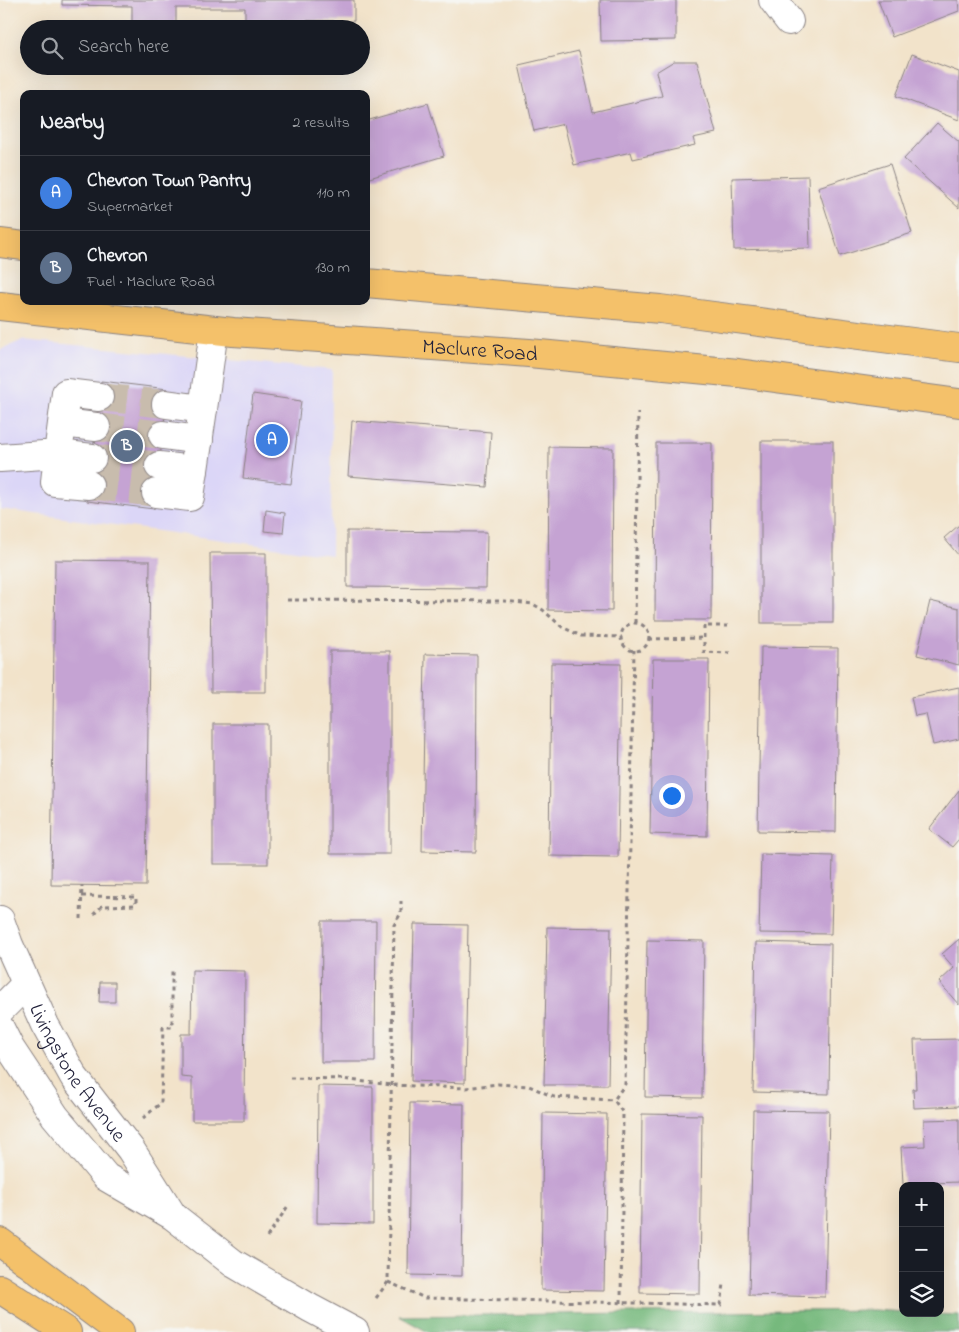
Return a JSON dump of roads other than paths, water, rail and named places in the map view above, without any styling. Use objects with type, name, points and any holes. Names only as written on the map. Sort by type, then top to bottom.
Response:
[{"type":"main road","points":[[0,243],[20,246]]},
{"type":"main road","points":[[370,283],[660,309],[959,348]]},
{"type":"main road","name":"Maclure Road","points":[[0,306],[214,330],[529,353],[729,372],[959,403]]},
{"type":"main road","points":[[0,1242],[120,1332]]},
{"type":"main road","points":[[0,1288],[67,1332]]},
{"type":"street","points":[[156,493],[190,497],[214,330]]},
{"type":"street","points":[[89,485],[54,482],[66,393],[99,397]]},
{"type":"street","points":[[166,404],[203,409]]},
{"type":"street","points":[[63,423],[96,427]]},
{"type":"street","points":[[163,435],[199,440]]},
{"type":"street","points":[[0,458],[58,454],[92,458]]},
{"type":"street","points":[[159,466],[194,470]]},
{"type":"street","name":"Livingstone Avenue","points":[[0,920],[9,945],[13,985],[45,1025],[74,1077],[131,1150],[173,1216]]},
{"type":"street","points":[[0,1010],[13,985]]},
{"type":"street","name":"Livingstone Avenue","points":[[0,1028],[10,1048],[54,1116],[106,1177],[173,1216],[233,1263],[355,1332]]},
{"type":"tunnel","points":[[99,397],[166,404]]},
{"type":"tunnel","points":[[96,427],[163,435]]},
{"type":"tunnel","points":[[92,458],[159,466]]},
{"type":"tunnel","points":[[89,485],[156,493]]},
{"type":"place","name":"Chevron Town Pantry","points":[[272,440]]},
{"type":"place","name":"Chevron","points":[[127,446]]}]
